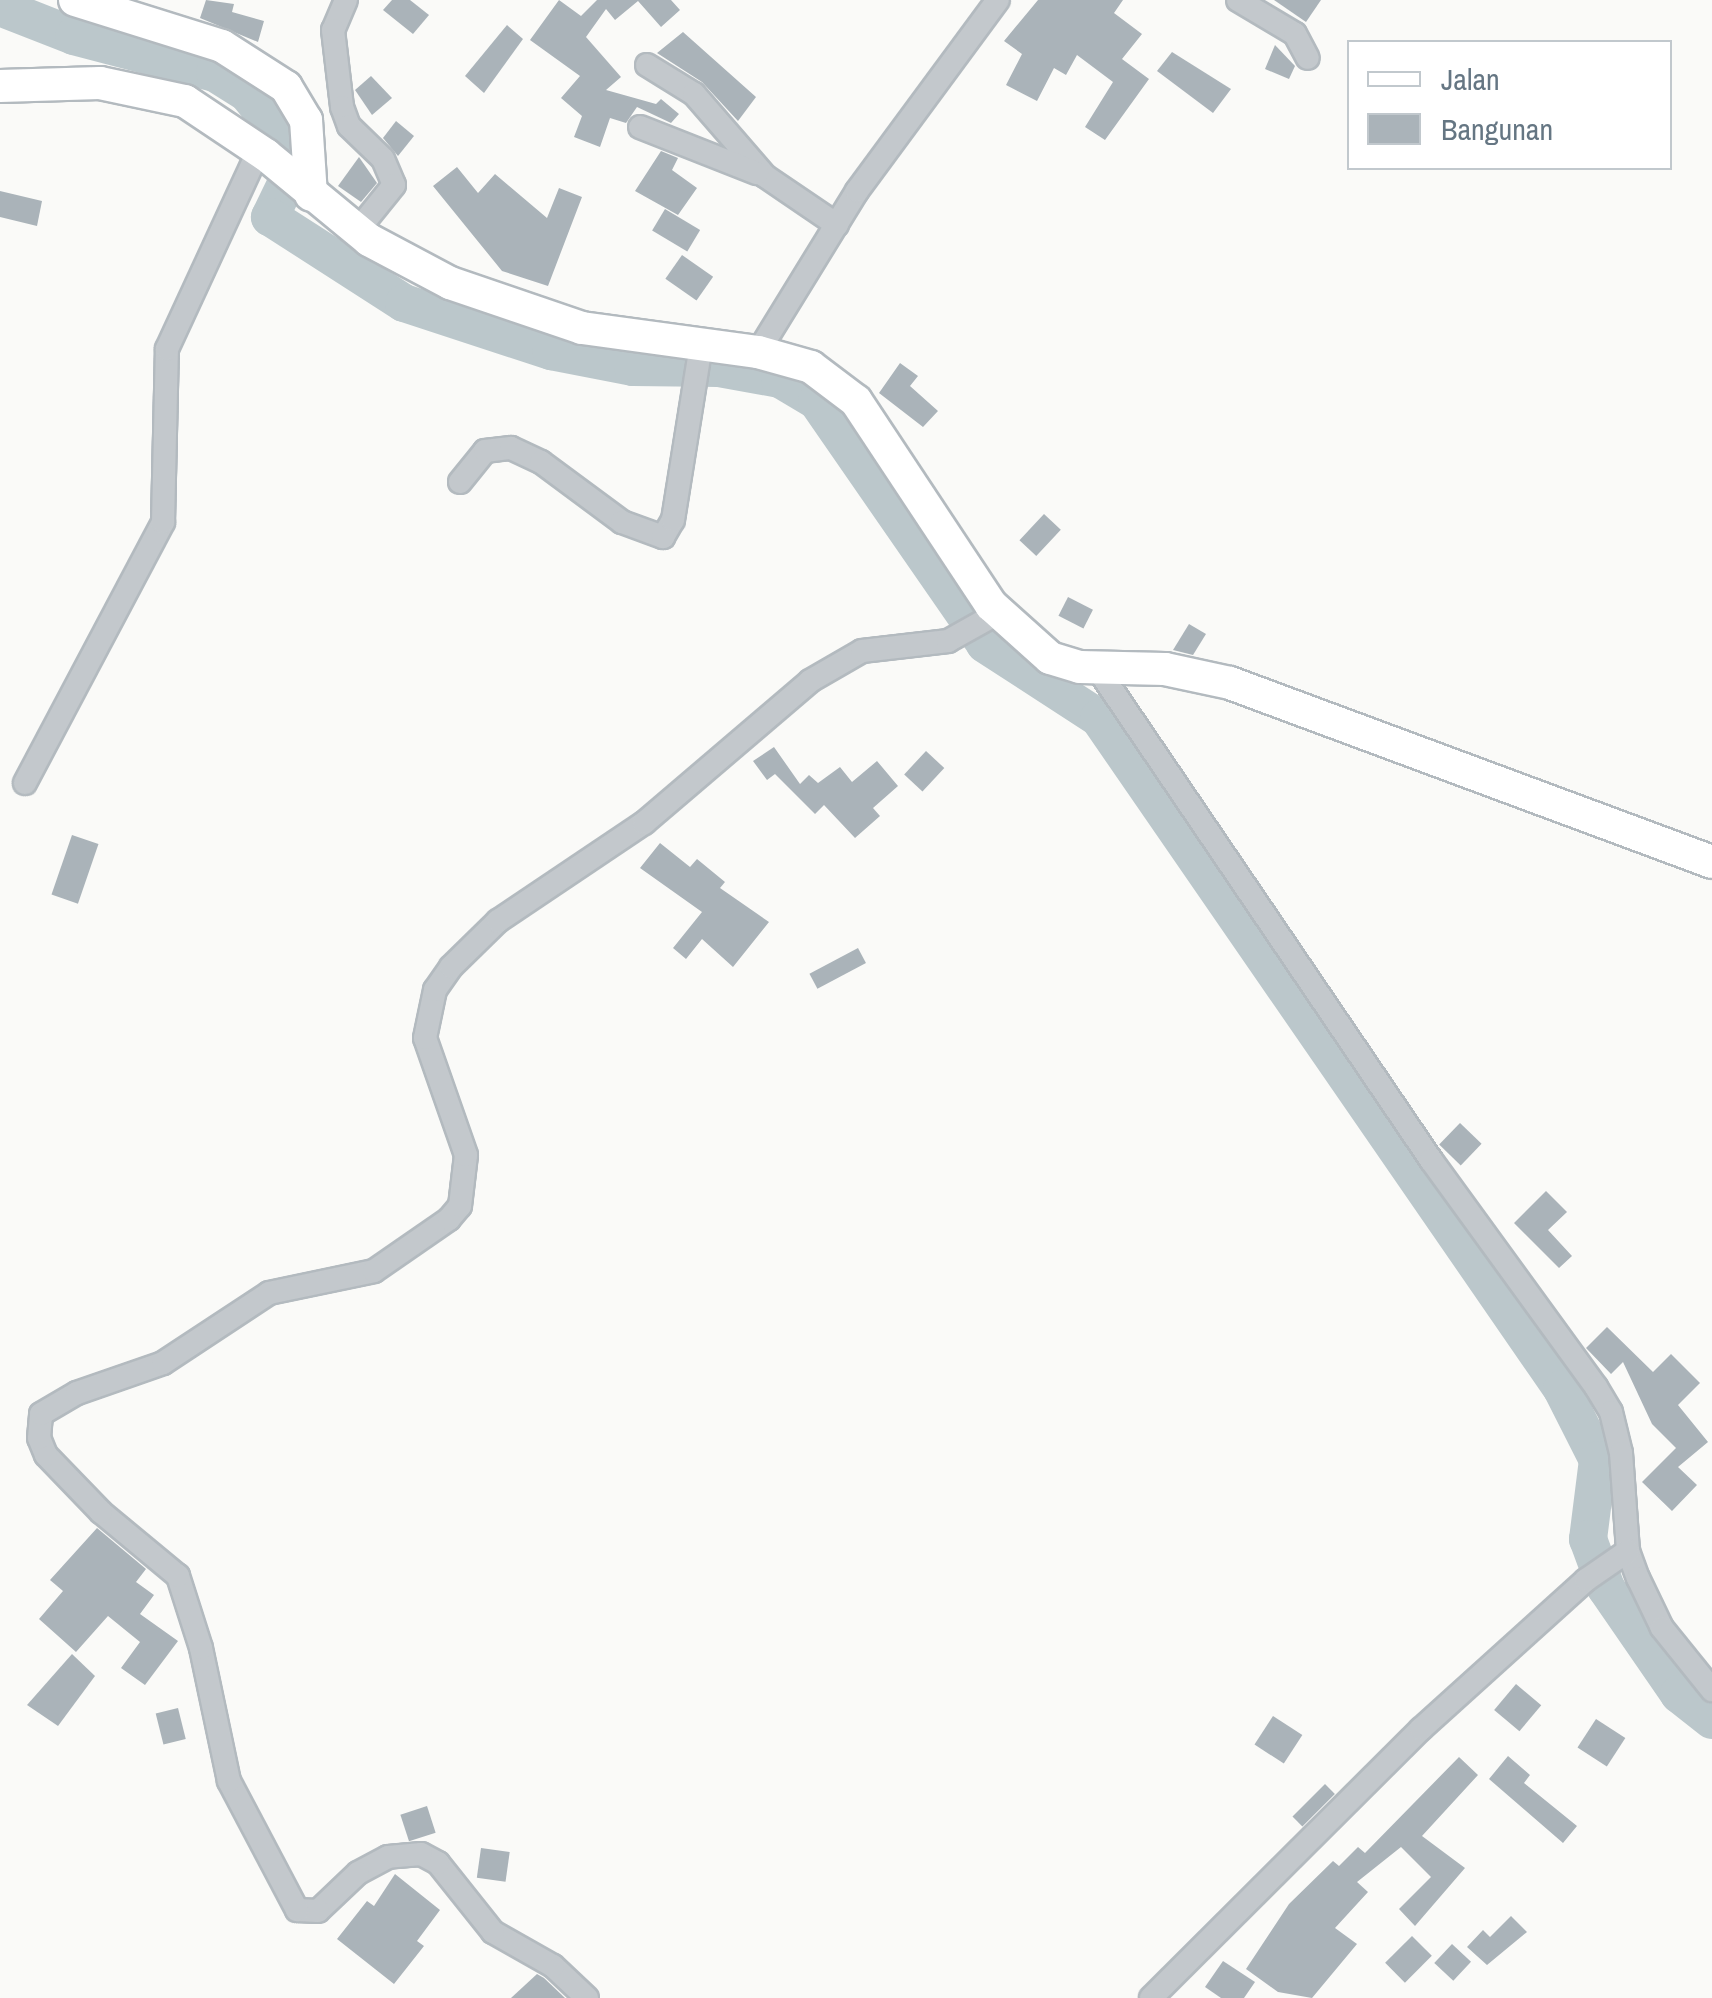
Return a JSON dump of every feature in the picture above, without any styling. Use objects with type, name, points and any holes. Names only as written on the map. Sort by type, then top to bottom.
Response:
[{"type":"street","points":[[74,0],[222,46],[286,87],[306,120],[311,195]]},
{"type":"street","points":[[346,0],[333,30],[342,107],[349,126],[383,159],[394,185],[357,232]]},
{"type":"street","points":[[758,352],[836,224],[998,0]]},
{"type":"street","points":[[1238,0],[1294,34],[1308,58]]},
{"type":"street","points":[[647,64],[694,94],[765,176]]},
{"type":"street","points":[[0,86],[52,82],[152,91],[185,101],[270,158],[357,232],[415,267],[494,300],[582,328],[700,349],[758,352],[811,368],[856,402],[985,621],[1050,658],[1097,668],[1165,669],[1230,684],[1712,862]]},
{"type":"street","points":[[640,127],[765,176],[836,224]]},
{"type":"street","points":[[25,782],[163,522],[167,349],[270,158]]},
{"type":"street","points":[[460,482],[486,451],[510,448],[622,522],[664,537],[673,520],[700,349]]},
{"type":"street","points":[[587,1998],[552,1966],[493,1932],[438,1863],[421,1854],[388,1857],[358,1873],[318,1912],[297,1910],[229,1782],[178,1576],[101,1512],[46,1454],[38,1424],[47,1406],[163,1363],[241,1306],[290,1287],[352,1281],[449,1219],[460,1206],[466,1155],[426,1038],[436,990],[451,967],[498,921],[644,822],[810,681],[862,651],[948,640],[985,621]]},
{"type":"street","points":[[1097,668],[1431,1160],[1596,1388],[1621,1453],[1620,1556],[1662,1628],[1712,1690]]},
{"type":"street","points":[[1151,1998],[1421,1730],[1586,1580],[1620,1556]]},
{"type":"building","points":[[206,0],[234,4],[232,12],[264,21],[258,42],[200,18]]},
{"type":"building","points":[[392,0],[410,0],[429,15],[413,34],[383,10]]},
{"type":"building","points":[[559,0],[581,16],[597,0],[671,0],[680,10],[661,27],[638,1],[615,20],[606,9],[586,37],[621,77],[606,90],[656,104],[661,99],[679,114],[671,123],[637,107],[626,123],[610,118],[600,147],[574,137],[582,116],[561,98],[580,76],[530,40]]},
{"type":"building","points":[[1038,0],[1123,0],[1114,13],[1142,34],[1122,59],[1149,79],[1105,140],[1085,127],[1113,82],[1077,55],[1066,75],[1054,68],[1037,101],[1006,85],[1022,54],[1004,41]]},
{"type":"building","points":[[1274,0],[1321,0],[1306,22]]},
{"type":"building","points":[[507,25],[523,39],[484,93],[465,76]]},
{"type":"building","points":[[683,32],[756,97],[738,121],[702,82],[657,53]]},
{"type":"building","points":[[1275,45],[1295,66],[1289,79],[1265,69]]},
{"type":"building","points":[[1172,52],[1231,89],[1213,113],[1157,71]]},
{"type":"building","points":[[371,76],[392,98],[372,115],[355,90]]},
{"type":"building","points":[[396,121],[414,136],[398,156],[383,138]]},
{"type":"building","points":[[661,151],[678,158],[672,170],[697,188],[678,215],[635,191]]},
{"type":"building","points":[[359,157],[377,183],[361,202],[338,186]]},
{"type":"building","points":[[457,167],[478,193],[495,174],[547,218],[559,188],[582,197],[548,286],[502,271],[433,186]]},
{"type":"building","points":[[0,191],[42,201],[37,226],[0,217]]},
{"type":"building","points":[[665,209],[700,230],[687,252],[652,230]]},
{"type":"building","points":[[682,255],[713,277],[696,301],[665,279]]},
{"type":"building","points":[[900,363],[918,376],[910,386],[938,411],[923,427],[879,393]]},
{"type":"building","points":[[1044,514],[1061,530],[1036,556],[1019,540]]},
{"type":"building","points":[[1068,597],[1093,610],[1083,628],[1058,616]]},
{"type":"building","points":[[1189,624],[1206,634],[1193,655],[1173,650]]},
{"type":"building","points":[[774,747],[800,784],[809,775],[818,783],[840,767],[852,782],[877,761],[898,786],[873,808],[880,816],[855,838],[824,805],[815,814],[775,774],[767,780],[753,761]]},
{"type":"building","points":[[926,751],[944,768],[922,791],[904,774]]},
{"type":"building","points":[[72,835],[98,844],[78,904],[51,895]]},
{"type":"building","points":[[660,843],[690,867],[697,859],[725,882],[720,888],[769,922],[733,967],[702,939],[686,959],[673,948],[702,912],[640,868]]},
{"type":"building","points":[[858,948],[866,963],[817,989],[809,974]]},
{"type":"building","points":[[1460,1123],[1482,1144],[1461,1165],[1439,1145]]},
{"type":"building","points":[[1546,1191],[1567,1212],[1548,1230],[1572,1256],[1559,1268],[1514,1223]]},
{"type":"building","points":[[1607,1327],[1653,1372],[1671,1354],[1700,1383],[1678,1405],[1708,1442],[1678,1467],[1697,1485],[1672,1511],[1642,1482],[1676,1448],[1652,1424],[1623,1362],[1611,1374],[1586,1348]]},
{"type":"building","points":[[97,1528],[146,1569],[136,1582],[154,1595],[140,1614],[178,1641],[145,1685],[121,1668],[140,1642],[108,1616],[76,1652],[39,1619],[63,1591],[50,1580]]},
{"type":"building","points":[[72,1654],[95,1676],[58,1726],[27,1705]]},
{"type":"building","points":[[1516,1684],[1541,1705],[1519,1731],[1494,1710]]},
{"type":"building","points":[[178,1708],[186,1739],[163,1745],[156,1714]]},
{"type":"building","points":[[1273,1716],[1302,1735],[1284,1764],[1254,1745]]},
{"type":"building","points":[[1596,1719],[1625,1738],[1607,1767],[1577,1748]]},
{"type":"building","points":[[1508,1756],[1530,1775],[1524,1783],[1577,1826],[1563,1843],[1489,1779]]},
{"type":"building","points":[[1459,1757],[1478,1775],[1422,1836],[1465,1868],[1415,1926],[1399,1909],[1431,1877],[1401,1847],[1357,1882],[1368,1892],[1335,1928],[1357,1944],[1312,1998],[1278,1992],[1246,1969],[1289,1904],[1333,1861],[1339,1866],[1358,1847],[1365,1853]]},
{"type":"building","points":[[1325,1784],[1335,1794],[1302,1826],[1292,1817]]},
{"type":"building","points":[[427,1806],[436,1833],[409,1841],[400,1815]]},
{"type":"building","points":[[481,1848],[510,1852],[506,1882],[477,1878]]},
{"type":"building","points":[[395,1874],[440,1910],[417,1941],[424,1946],[394,1984],[337,1939],[367,1901],[374,1906]]},
{"type":"building","points":[[1511,1916],[1527,1932],[1487,1965],[1467,1947],[1483,1930],[1490,1937]]},
{"type":"building","points":[[1412,1936],[1432,1956],[1405,1983],[1385,1963]]},
{"type":"building","points":[[1452,1944],[1471,1962],[1453,1981],[1434,1963]]},
{"type":"building","points":[[1223,1961],[1255,1982],[1244,1998],[1221,1998],[1205,1987]]},
{"type":"building","points":[[537,1974],[544,1978],[565,1998],[511,1998]]},
{"type":"waterway","points":[[0,7],[74,36],[215,73],[248,94],[299,157],[270,217],[404,303],[551,351],[633,367],[719,368],[780,379],[817,401],[985,644],[1099,718],[1562,1389],[1598,1460],[1588,1539],[1606,1588],[1679,1694],[1712,1720]]}]
